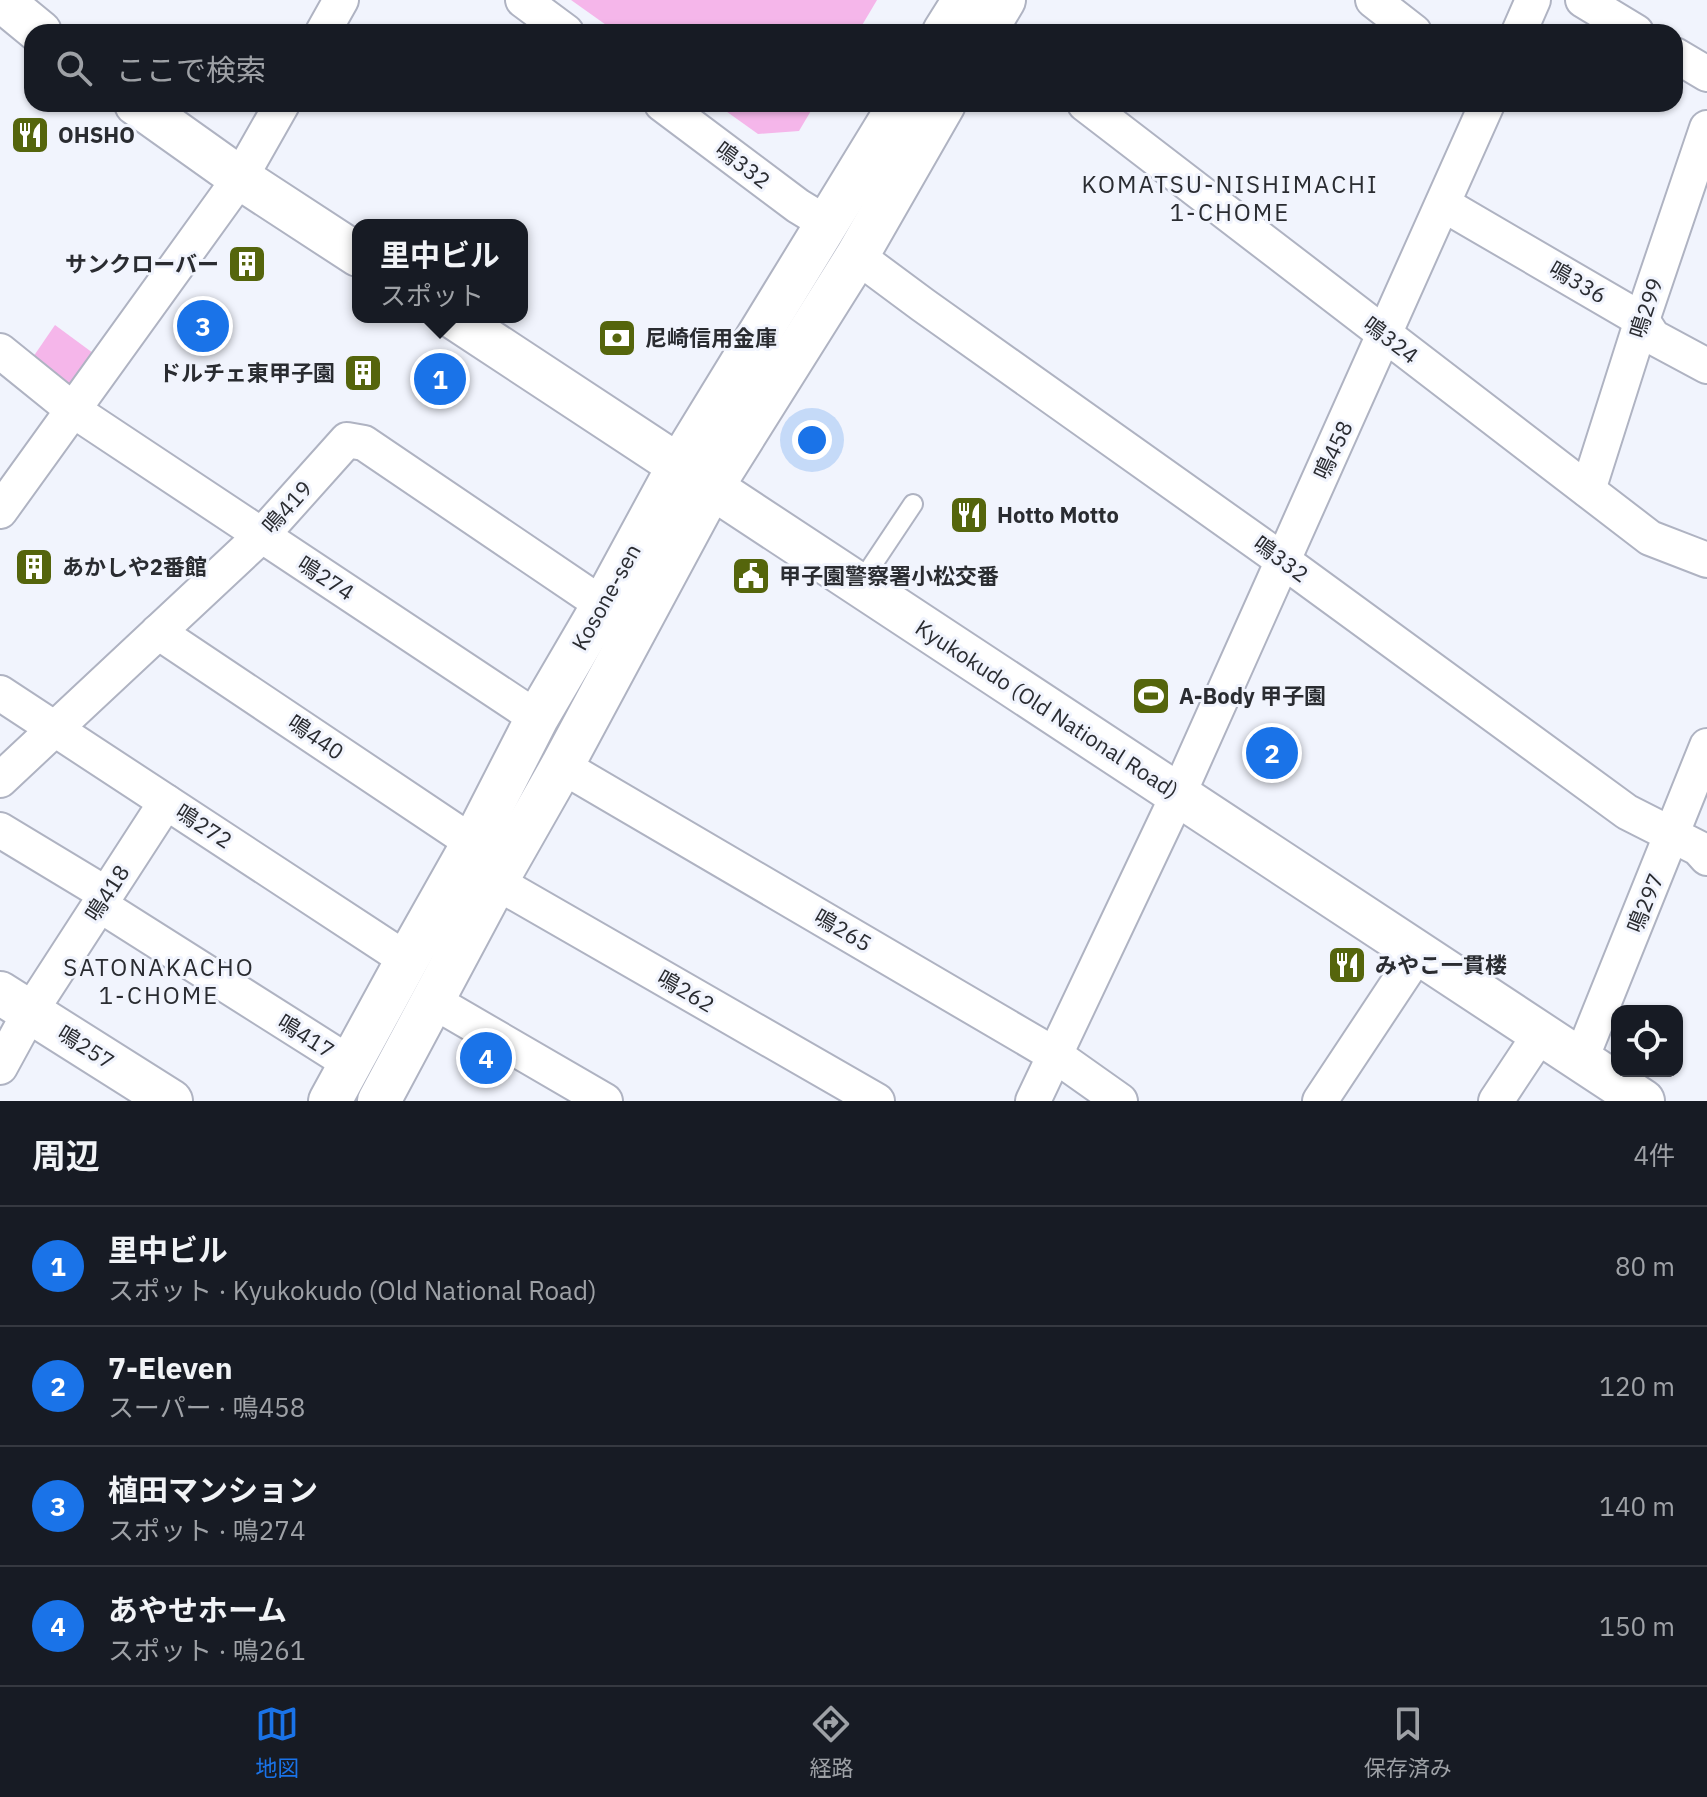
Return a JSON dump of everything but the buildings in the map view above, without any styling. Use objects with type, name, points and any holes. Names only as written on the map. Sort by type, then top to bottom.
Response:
[{"type":"street","points":[[1,0],[30,24]]},
{"type":"street","points":[[328,24],[341,0]]},
{"type":"street","points":[[523,0],[555,24]]},
{"type":"street","points":[[1373,0],[1404,24]]},
{"type":"street","points":[[1522,24],[1533,0]]},
{"type":"street","points":[[1583,0],[1623,24]]},
{"type":"street","points":[[1683,60],[1707,74]]},
{"type":"street","points":[[147,112],[240,178],[352,251]]},
{"type":"street","points":[[0,511],[240,178],[277,112]]},
{"type":"street","name":"鳴332","points":[[673,112],[798,206],[826,223]]},
{"type":"street","name":"Kosone-sen","points":[[382,1100],[496,882],[562,766],[696,476],[826,223],[895,112]]},
{"type":"street","name":"Kosone-sen","points":[[330,1101],[473,843],[537,718],[603,605],[857,256],[939,112]]},
{"type":"street","name":"鳴324","points":[[1095,112],[1650,538],[1707,560]]},
{"type":"street","name":"鳴458","points":[[1033,1101],[1178,795],[1483,112]]},
{"type":"street","name":"鳴299","points":[[1588,490],[1707,128]]},
{"type":"street","name":"鳴336","points":[[1443,204],[1642,320],[1653,337],[1707,366]]},
{"type":"street","name":"鳴332","points":[[857,256],[1627,812],[1698,848],[1707,858]]},
{"type":"street","name":"Kyukokudo (Old National Road)","points":[[462,323],[1643,1101]]},
{"type":"street","name":"鳴274","points":[[0,351],[73,410],[537,718]]},
{"type":"street","name":"鳴419","points":[[0,780],[261,536],[347,440],[364,443],[603,605]]},
{"type":"street","name":"鳴440","points":[[158,632],[473,843]]},
{"type":"street","name":"鳴272","points":[[0,693],[407,960]]},
{"type":"street","name":"鳴297","points":[[1581,1059],[1707,746]]},
{"type":"street","name":"鳴265","points":[[562,766],[1055,1055],[1120,1101]]},
{"type":"street","name":"鳴418","points":[[0,1067],[15,1002],[103,899],[166,802]]},
{"type":"street","name":"鳴417","points":[[0,830],[351,1064]]},
{"type":"street","name":"鳴262","points":[[496,882],[877,1101]]},
{"type":"street","points":[[1320,1101],[1418,953]]},
{"type":"street","points":[[433,1001],[605,1101]]},
{"type":"street","name":"鳴257","points":[[15,1002],[147,1094]]},
{"type":"street","points":[[1496,1101],[1541,1033]]},
{"type":"lane","points":[[859,585],[913,504]]},
{"type":"shaded area","points":[[571,0],[877,0],[863,24],[605,24]]},
{"type":"shaded area","points":[[727,112],[810,112],[799,131],[758,134]]},
{"type":"shaded area","points":[[55,325],[97,356],[77,384],[63,386],[31,360]]},
{"type":"place","name":"OHSHO","points":[[30,135]]},
{"type":"place","name":"サンクローバー","points":[[247,264]]},
{"type":"place","name":"植田マンション","points":[[203,326]]},
{"type":"place","name":"尼崎信用金庫","points":[[617,338]]},
{"type":"place","name":"ドルチェ東甲子園","points":[[363,373]]},
{"type":"place","name":"里中ビル","points":[[440,379]]},
{"type":"place","name":"Hotto Motto","points":[[969,515]]},
{"type":"place","name":"あかしや2番館","points":[[34,567]]},
{"type":"place","name":"甲子園警察署小松交番","points":[[751,576]]},
{"type":"place","name":"A-Body 甲子園","points":[[1151,696]]},
{"type":"place","name":"7-Eleven","points":[[1272,753]]},
{"type":"place","name":"みやこ一貫楼","points":[[1347,965]]},
{"type":"place","name":"あやせホーム","points":[[486,1058]]},
{"type":"district","name":"KOMATSU-NISHIMACHI 1-CHOME","points":[[1230,199]]},
{"type":"district","name":"SATONAKACHO 1-CHOME","points":[[159,982]]}]
